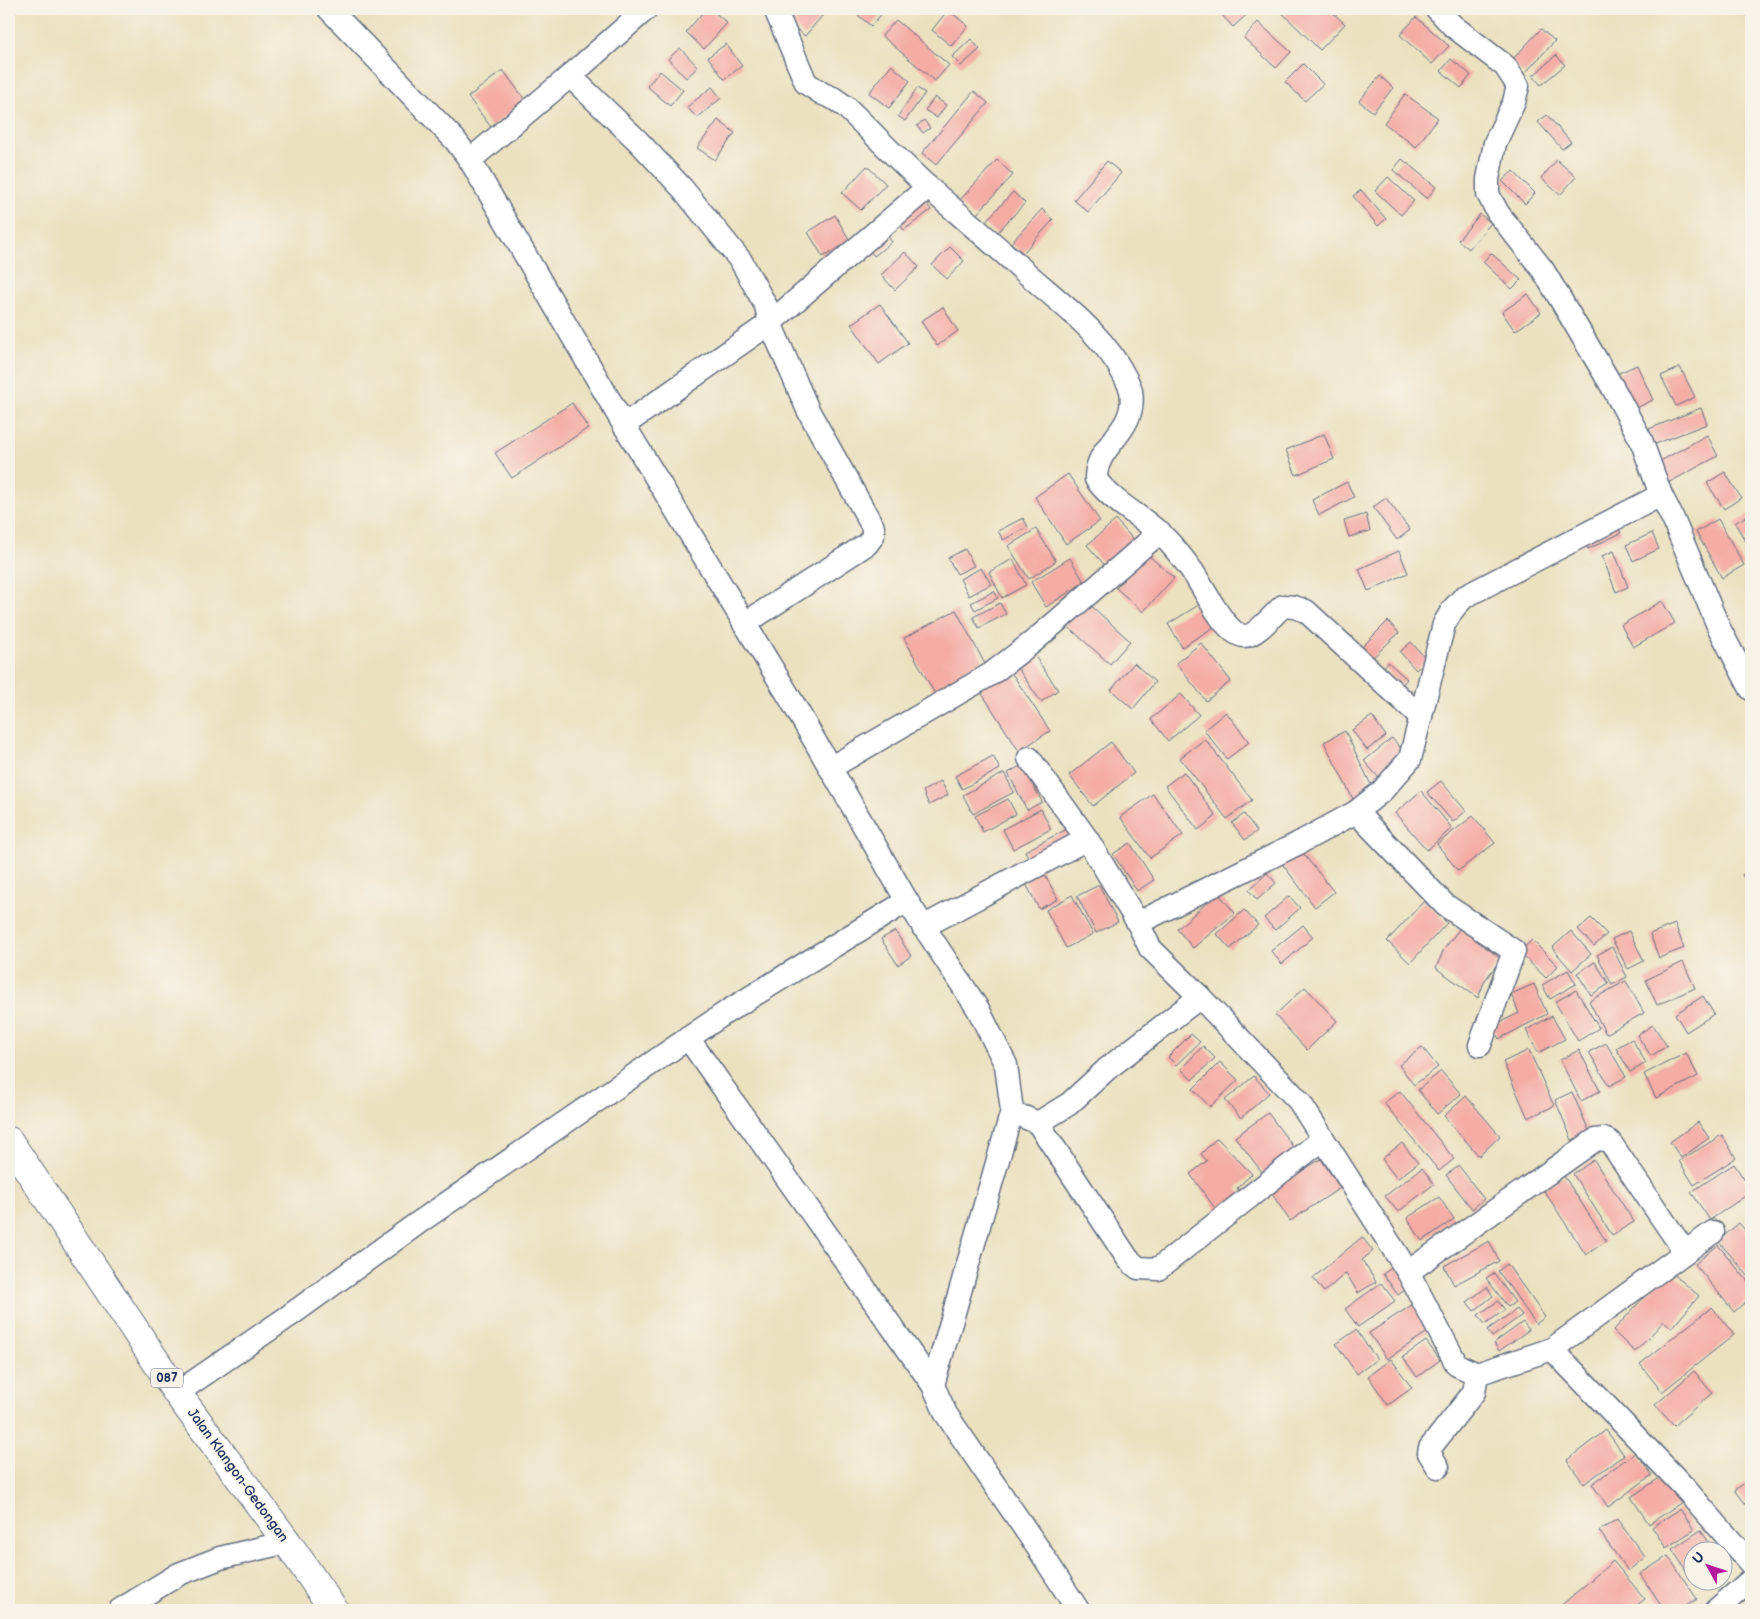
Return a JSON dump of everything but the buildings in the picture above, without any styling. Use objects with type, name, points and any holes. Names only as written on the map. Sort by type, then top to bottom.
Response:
[{"type":"main road","name":"Jalan Klangon-Gedongan","points":[[9,1141],[177,1393],[287,1542],[334,1610]]},
{"type":"street","points":[[329,9],[455,140],[470,160],[624,425],[790,698],[907,901],[978,1009],[1006,1065],[1012,1111],[933,1385]]},
{"type":"street","points":[[470,160],[646,9]]},
{"type":"street","points":[[775,9],[806,83],[846,107],[928,186],[1075,314],[1116,360],[1131,389],[1132,408],[1123,429],[1111,442],[1101,458],[1096,471],[1096,479],[1110,495],[1160,532],[1192,570],[1210,602],[1235,634],[1252,635],[1283,606],[1306,611],[1421,717]]},
{"type":"street","points":[[1436,9],[1453,26],[1505,66],[1518,86],[1514,102],[1495,143],[1488,179],[1488,194],[1498,212],[1543,270],[1614,388],[1641,440],[1661,495],[1719,628],[1751,689]]},
{"type":"street","points":[[570,76],[638,141],[682,188],[741,261],[766,306],[770,323],[808,410],[873,527],[873,536],[867,544],[744,624]]},
{"type":"street","points":[[624,425],[770,323],[928,186]]},
{"type":"street","points":[[1138,923],[1356,812],[1382,791],[1410,759],[1444,624],[1453,609],[1464,597],[1661,495]]},
{"type":"street","points":[[830,768],[991,674],[1034,641],[1160,532]]},
{"type":"street","points":[[1029,758],[1087,838],[1138,923],[1150,948],[1300,1101],[1408,1272],[1457,1365],[1477,1374],[1552,1349],[1713,1232]]},
{"type":"street","points":[[1356,812],[1445,905],[1514,951],[1480,1046]]},
{"type":"street","points":[[923,927],[1087,838]]},
{"type":"street","points":[[177,1393],[289,1316],[418,1223],[728,1011],[907,901]]},
{"type":"street","points":[[1038,1124],[1069,1104],[1107,1069],[1200,997]]},
{"type":"street","points":[[688,1038],[933,1385],[946,1414],[1078,1610]]},
{"type":"street","points":[[1012,1111],[1038,1124],[1128,1259],[1138,1268],[1148,1269],[1158,1269],[1324,1139]]},
{"type":"street","points":[[1408,1272],[1596,1140],[1604,1139],[1610,1142],[1685,1252]]},
{"type":"street","points":[[1552,1349],[1683,1486],[1751,1564]]},
{"type":"street","points":[[1438,1467],[1429,1453],[1430,1448],[1474,1392],[1477,1374]]},
{"type":"street","points":[[120,1610],[179,1574],[220,1558],[287,1542]]},
{"type":"street","points":[[1716,1610],[1751,1580]]}]
